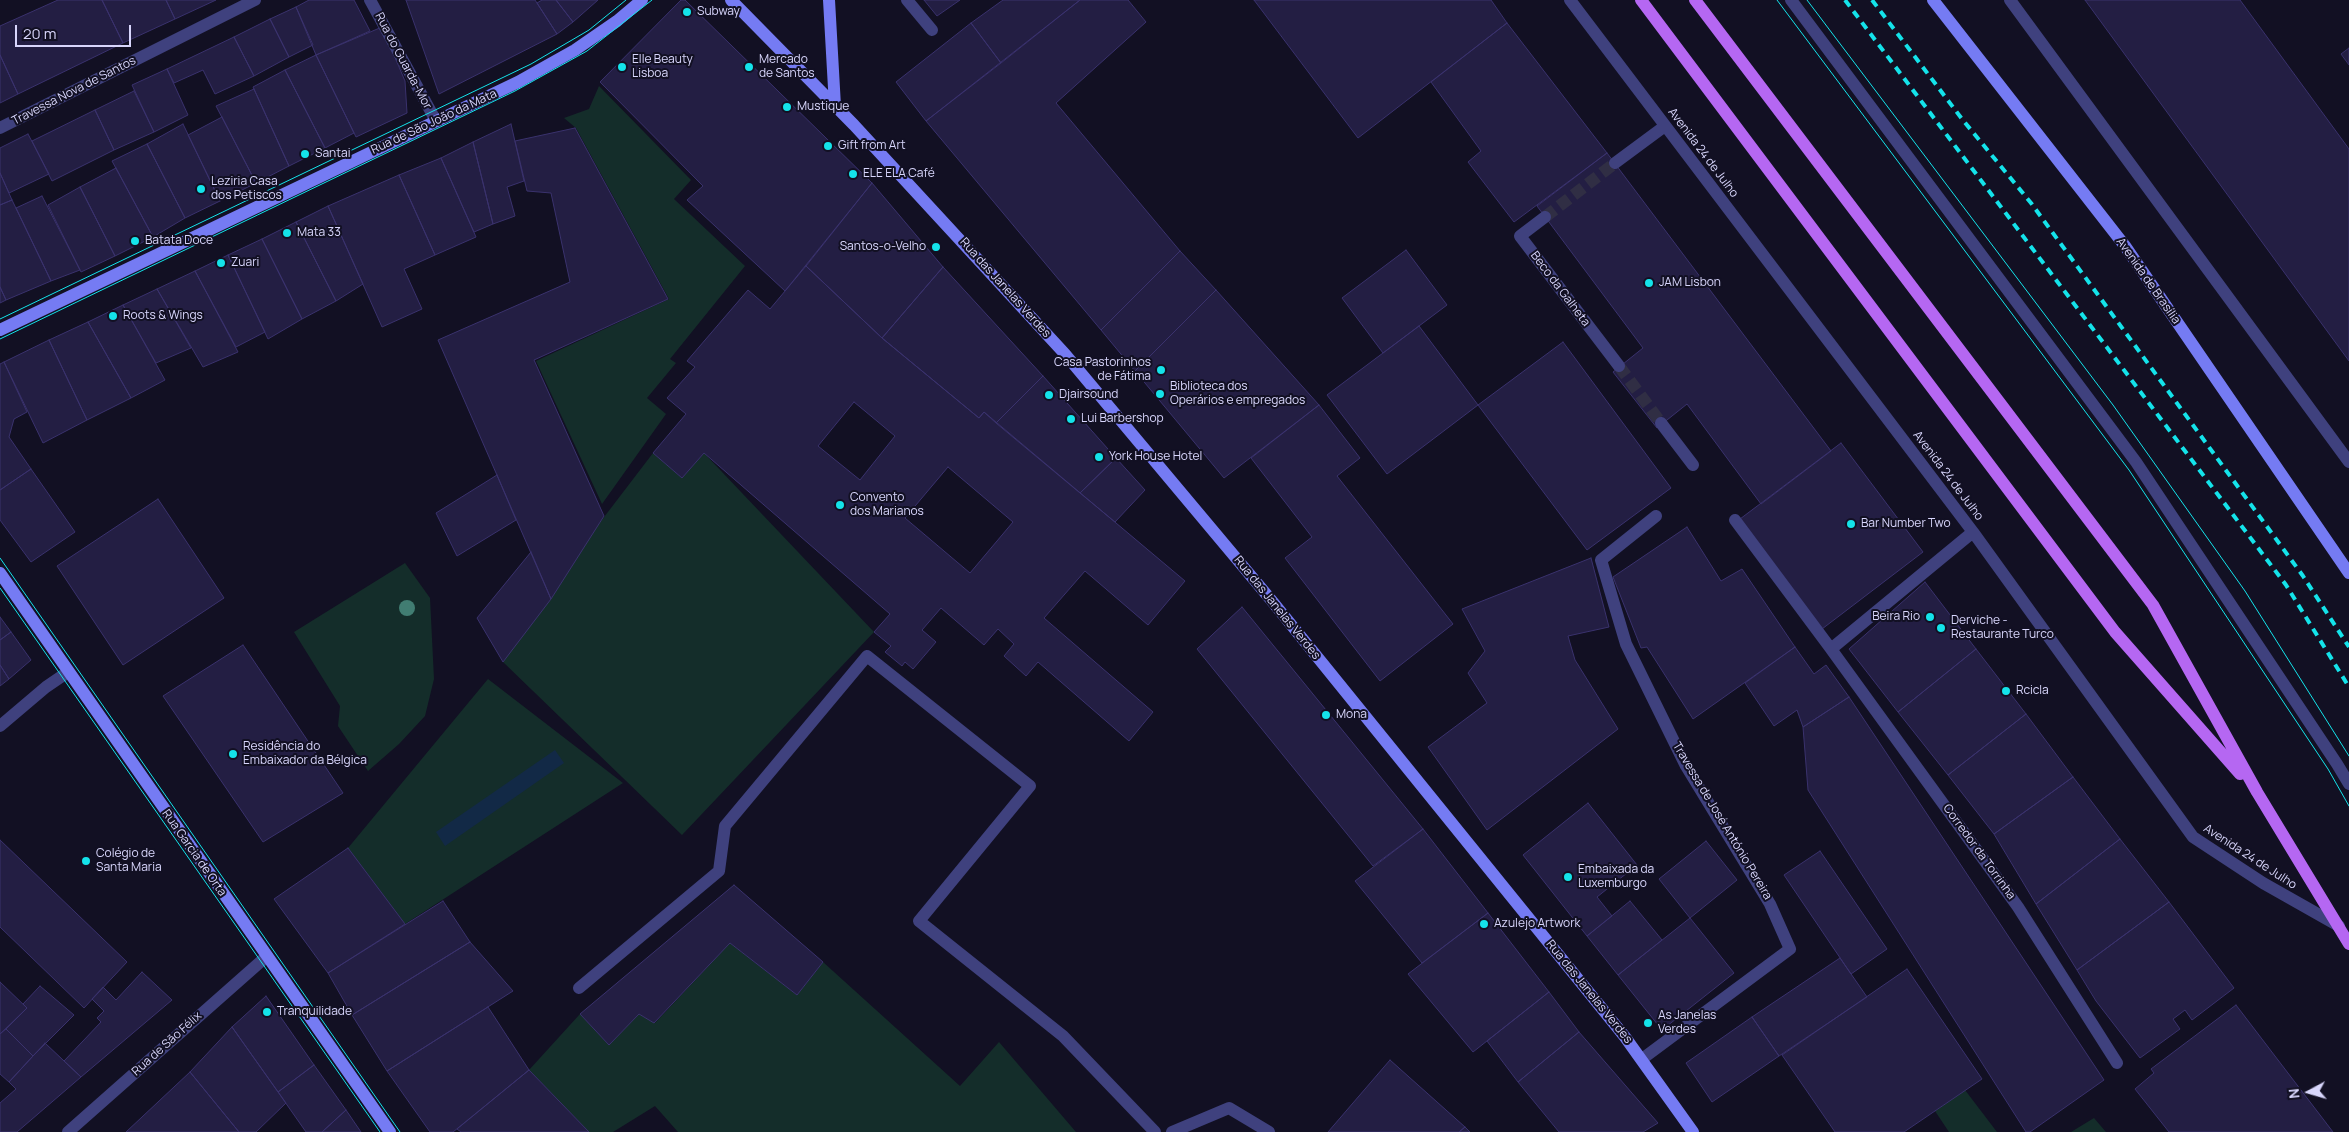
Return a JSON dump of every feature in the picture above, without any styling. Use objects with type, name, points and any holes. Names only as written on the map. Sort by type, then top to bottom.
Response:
[{"type":"main road","name":"Avenida 24 de Julho","points":[[1642,0],[2114,632],[2257,792]]},
{"type":"main road","name":"Avenida 24 de Julho","points":[[1695,0],[2152,604],[2257,792],[2349,944]]},
{"type":"street","name":"Travessa Nova de Santos","points":[[0,128],[255,0]]},
{"type":"street","name":"Rua do Guarda-Mor","points":[[370,0],[436,121]]},
{"type":"street","name":"Rua de São João da Mata","points":[[0,330],[518,82],[575,50],[617,22],[642,0]]},
{"type":"street","name":"Rua das Janelas Verdes","points":[[731,0],[946,223],[1071,362],[1272,601],[1642,1059],[1693,1132]]},
{"type":"street","points":[[829,0],[834,106]]},
{"type":"street","points":[[907,0],[932,30]]},
{"type":"street","name":"Avenida 24 de Julho","points":[[1570,0],[1974,532],[2193,837],[2263,883],[2339,926]]},
{"type":"street","points":[[1791,0],[2136,462],[2349,784]]},
{"type":"street","name":"Avenida de Brasília","points":[[1933,0],[2124,246],[2349,573]]},
{"type":"street","points":[[2010,0],[2349,462]]},
{"type":"street","points":[[1615,163],[1664,126]]},
{"type":"street","name":"Beco da Galheta","points":[[1545,217],[1520,236],[1619,366]]},
{"type":"street","points":[[1661,423],[1693,465]]},
{"type":"street","name":"Travessa de José António Pereira","points":[[1642,1059],[1790,949],[1770,904],[1686,766],[1626,644],[1601,560],[1656,516]]},
{"type":"street","points":[[1735,520],[1830,648],[1974,532]]},
{"type":"street","name":"Rua Garcia de Orta","points":[[0,573],[390,1132]]},
{"type":"street","name":"Corredor da Torrinha","points":[[1830,648],[2018,907],[2117,1063]]},
{"type":"street","points":[[579,988],[720,871],[725,826],[867,656],[1030,786],[919,921],[1064,1036],[1155,1132]]},
{"type":"street","points":[[0,726],[68,672]]},
{"type":"street","name":"Rua de São Félix","points":[[68,1132],[267,956]]},
{"type":"street","points":[[1172,1132],[1229,1108],[1269,1132]]},
{"type":"green space","points":[[599,86],[691,180],[674,199],[745,266],[670,359],[676,363],[647,398],[666,414],[602,504],[536,361],[669,299],[576,128],[564,118],[589,109]]},
{"type":"green space","points":[[653,453],[682,478],[704,453],[874,632],[682,835],[503,662],[598,525]]},
{"type":"green space","points":[[405,563],[430,598],[434,679],[425,716],[399,744],[368,771],[338,726],[340,706],[294,632]]},
{"type":"green space","points":[[488,679],[623,783],[405,924],[348,848]]},
{"type":"green space","points":[[730,943],[797,995],[823,962],[960,1086],[999,1042],[1076,1132],[678,1132],[655,1106],[613,1132],[589,1132],[529,1070],[580,1014],[609,1045],[639,1014],[655,1023]]},
{"type":"green space","points":[[1965,1090],[1997,1132],[1949,1132],[1935,1111]]},
{"type":"green space","points":[[2094,1118],[2106,1132],[2071,1132]]},
{"type":"water","points":[[555,750],[564,763],[445,846],[436,832]]},
{"type":"building","points":[[58,0],[102,0],[123,43],[18,94],[0,55],[0,26]]},
{"type":"building","points":[[102,0],[166,0],[175,19],[123,43]]},
{"type":"building","points":[[166,0],[216,0],[175,19]]},
{"type":"building","points":[[309,0],[354,0],[370,31],[316,55],[296,7]]},
{"type":"building","points":[[406,0],[535,0],[557,34],[439,94]]},
{"type":"building","points":[[542,0],[556,0],[573,22],[557,34],[537,3]]},
{"type":"building","points":[[556,0],[598,0],[573,22]]},
{"type":"building","points":[[681,0],[685,0],[872,183],[785,291],[687,200],[703,186],[600,82]]},
{"type":"building","points":[[924,0],[960,0],[937,16]]},
{"type":"building","points":[[1003,0],[1080,0],[1001,63],[971,23]]},
{"type":"building","points":[[1080,0],[1128,0],[1146,22],[1056,103],[1180,251],[1101,330],[926,121]]},
{"type":"building","points":[[1254,0],[1491,0],[1507,23],[1358,138]]},
{"type":"building","points":[[2085,0],[2240,0],[2349,149],[2349,361]]},
{"type":"building","points":[[296,7],[313,45],[289,57],[270,19]]},
{"type":"building","points":[[270,19],[289,57],[254,76],[234,37]]},
{"type":"building","points":[[971,23],[1001,63],[926,121],[896,82]]},
{"type":"building","points":[[1507,23],[1607,153],[1514,222],[1468,162],[1481,151],[1431,82]]},
{"type":"building","points":[[382,27],[405,81],[407,113],[356,137],[316,55]]},
{"type":"building","points":[[234,37],[254,76],[215,94],[203,70],[174,83],[167,69]]},
{"type":"building","points":[[2349,48],[2349,65],[2341,54]]},
{"type":"building","points":[[0,55],[18,94],[0,103]]},
{"type":"building","points":[[316,55],[354,133],[325,148],[285,70]]},
{"type":"building","points":[[167,69],[188,115],[154,132],[132,85]]},
{"type":"building","points":[[285,70],[325,148],[289,166],[253,87]]},
{"type":"building","points":[[254,89],[289,166],[256,183],[216,106]]},
{"type":"building","points":[[134,91],[154,132],[114,150],[95,110]]},
{"type":"building","points":[[95,110],[114,150],[52,181],[32,141]]},
{"type":"building","points":[[222,117],[256,183],[220,201],[188,135]]},
{"type":"building","points":[[183,124],[220,201],[185,218],[147,144]]},
{"type":"building","points":[[511,124],[524,181],[507,187],[515,216],[493,224],[473,142]]},
{"type":"building","points":[[575,128],[668,299],[534,360],[604,516],[551,599],[438,340],[570,282],[551,193],[527,191],[515,141]]},
{"type":"building","points":[[28,134],[49,174],[9,193],[0,173],[0,148]]},
{"type":"building","points":[[473,142],[493,224],[474,232],[441,158]]},
{"type":"building","points":[[147,144],[185,218],[153,237],[112,161]]},
{"type":"building","name":"JAM Lisbon","points":[[1607,153],[1831,451],[1761,504],[1687,404],[1657,428],[1613,372],[1643,348],[1537,206]]},
{"type":"building","points":[[441,158],[476,237],[435,255],[399,175]]},
{"type":"building","points":[[116,168],[153,237],[115,256],[80,187]]},
{"type":"building","points":[[0,173],[12,200],[0,205]]},
{"type":"building","points":[[399,175],[435,255],[404,269],[422,309],[382,327],[328,206]]},
{"type":"building","points":[[872,183],[943,267],[882,338],[806,266]]},
{"type":"building","points":[[80,187],[115,256],[81,272],[48,205]]},
{"type":"building","points":[[42,196],[80,270],[51,281],[16,208]]},
{"type":"building","points":[[12,200],[51,281],[6,300],[0,287],[0,205]]},
{"type":"building","points":[[328,206],[363,284],[336,301],[296,222]]},
{"type":"building","points":[[296,222],[336,301],[302,319],[262,239]]},
{"type":"building","points":[[262,239],[302,319],[268,339],[228,255]]},
{"type":"building","points":[[1406,250],[1447,305],[1383,353],[1342,298]]},
{"type":"building","points":[[1180,251],[1216,290],[1135,371],[1101,330]]},
{"type":"building","points":[[228,255],[265,332],[236,347],[195,271]]},
{"type":"building","name":"Convento dos Marianos","points":[[806,266],[882,338],[979,418],[984,412],[1185,581],[1148,625],[1085,571],[1044,618],[1153,712],[1129,741],[1038,662],[1026,676],[1004,656],[1014,644],[998,629],[984,645],[941,608],[922,630],[936,642],[913,669],[905,662],[902,666],[885,652],[891,646],[874,632],[890,614],[704,453],[682,478],[653,453],[686,414],[667,398],[695,367],[687,361],[748,290],[770,309]],"holes":[[[854,402],[895,436],[860,480],[818,446]],[[948,467],[1013,522],[970,573],[905,518]]]},
{"type":"building","points":[[943,267],[1043,376],[996,423],[984,412],[979,418],[882,338]]},
{"type":"building","points":[[195,271],[238,352],[203,367],[157,289]]},
{"type":"building","points":[[0,287],[6,300],[0,303]]},
{"type":"building","points":[[157,289],[191,348],[156,363],[123,305]]},
{"type":"building","points":[[1216,290],[1319,405],[1224,478],[1135,371]]},
{"type":"building","points":[[123,305],[165,380],[131,398],[88,322]]},
{"type":"building","points":[[88,322],[131,398],[87,420],[49,340]]},
{"type":"building","points":[[1419,326],[1478,405],[1387,474],[1327,395]]},
{"type":"building","points":[[49,340],[87,420],[43,443],[4,362]]},
{"type":"building","points":[[1563,342],[1671,488],[1587,550],[1478,405]]},
{"type":"building","points":[[4,362],[27,412],[14,419],[9,437],[31,469],[0,490],[0,364]]},
{"type":"building","points":[[1043,376],[1116,458],[1080,493],[996,423]]},
{"type":"building","points":[[1319,405],[1360,458],[1337,476],[1453,624],[1380,681],[1285,558],[1312,537],[1251,458]]},
{"type":"building","points":[[1841,443],[1923,552],[1822,629],[1740,519]]},
{"type":"building","points":[[1116,458],[1145,490],[1115,522],[1080,493]]},
{"type":"building","points":[[31,469],[75,532],[31,562],[0,520],[0,490]]},
{"type":"building","points":[[497,475],[516,520],[457,556],[436,513]]},
{"type":"building","points":[[158,499],[224,598],[123,665],[57,566]]},
{"type":"building","points":[[1687,527],[1721,581],[1742,569],[1795,647],[1693,719],[1647,647],[1641,648],[1613,577]]},
{"type":"building","points":[[531,552],[551,599],[503,662],[477,618]]},
{"type":"building","points":[[1591,558],[1609,627],[1568,636],[1575,660],[1618,729],[1487,830],[1428,747],[1487,703],[1468,673],[1485,651],[1462,609]]},
{"type":"building","points":[[1925,582],[1976,649],[1898,712],[1849,649]]},
{"type":"building","points":[[1242,607],[1423,829],[1373,866],[1197,649]]},
{"type":"building","points":[[0,617],[11,632],[0,640]]},
{"type":"building","points":[[11,632],[31,660],[9,679],[0,665],[0,640]]},
{"type":"building","points":[[243,645],[343,793],[263,842],[163,696]]},
{"type":"building","points":[[1795,647],[1814,674],[1826,665],[1849,697],[1803,727],[1797,710],[1774,726],[1745,683]]},
{"type":"building","points":[[1976,649],[2026,714],[1948,775],[1898,712]]},
{"type":"building","points":[[0,665],[9,679],[0,686]]},
{"type":"building","points":[[1849,697],[2104,1080],[2030,1132],[2026,1132],[1808,790],[1803,727]]},
{"type":"building","points":[[2026,714],[2073,777],[1994,834],[1948,775]]},
{"type":"building","points":[[2073,777],[2120,839],[2036,904],[1994,834]]},
{"type":"building","points":[[1588,803],[1637,865],[1597,897],[1612,916],[1587,936],[1523,855]]},
{"type":"building","points":[[1423,829],[1488,913],[1422,963],[1355,881]]},
{"type":"building","points":[[2120,839],[2169,902],[2077,970],[2036,904]]},
{"type":"building","points":[[0,840],[127,962],[84,1008],[0,927]]},
{"type":"building","points":[[1706,841],[1737,880],[1690,918],[1659,879]]},
{"type":"building","points":[[348,848],[405,924],[328,973],[274,899]]},
{"type":"building","points":[[1820,851],[1887,949],[1851,974],[1784,875]]},
{"type":"building","points":[[734,885],[823,962],[797,995],[730,943],[654,1023],[639,1014],[609,1045],[580,1014]]},
{"type":"building","points":[[443,901],[470,942],[352,1015],[328,973]]},
{"type":"building","points":[[1630,901],[1662,940],[1618,975],[1587,936]]},
{"type":"building","points":[[2169,902],[2234,988],[2192,1020],[2185,1010],[2173,1019],[2180,1029],[2140,1058],[2096,1001],[2077,970]]},
{"type":"building","points":[[1488,913],[1549,992],[1473,1052],[1408,974]]},
{"type":"building","points":[[1690,918],[1734,973],[1662,1030],[1618,975]]},
{"type":"building","points":[[470,942],[513,991],[387,1071],[352,1015]]},
{"type":"building","points":[[1840,958],[1867,997],[1779,1056],[1752,1017]]},
{"type":"building","points":[[1907,969],[1982,1079],[1904,1132],[1835,1132],[1782,1055]]},
{"type":"building","points":[[142,972],[172,1000],[81,1077],[64,1061],[101,1022],[97,1018],[104,1011],[92,999],[103,987],[116,1000]]},
{"type":"building","points":[[0,982],[27,1008],[0,1034]]},
{"type":"building","points":[[40,986],[74,1015],[33,1056],[6,1029],[27,1008],[23,1004]]},
{"type":"building","points":[[1549,992],[1579,1032],[1518,1082],[1487,1041]]},
{"type":"building","points":[[266,996],[314,1065],[278,1092],[232,1027]]},
{"type":"building","points":[[2236,1005],[2333,1132],[2169,1132],[2135,1089],[2154,1073],[2151,1069]]},
{"type":"building","points":[[488,1007],[529,1070],[453,1132],[430,1132],[387,1071]]},
{"type":"building","points":[[1752,1017],[1779,1056],[1712,1102],[1686,1063]]},
{"type":"building","points":[[232,1027],[286,1103],[256,1132],[239,1132],[190,1072]]},
{"type":"building","points":[[6,1029],[33,1056],[9,1082],[0,1074],[0,1034]]},
{"type":"building","points":[[1579,1032],[1658,1123],[1643,1132],[1559,1132],[1518,1082]]},
{"type":"building","points":[[45,1043],[81,1077],[17,1132],[0,1132],[0,1103],[16,1089],[9,1082]]},
{"type":"building","points":[[1390,1060],[1465,1127],[1459,1132],[1328,1132]]},
{"type":"building","points":[[314,1065],[346,1110],[322,1132],[306,1132],[278,1092]]},
{"type":"building","points":[[529,1070],[589,1132],[461,1132],[457,1129]]},
{"type":"building","points":[[190,1072],[239,1132],[126,1132]]},
{"type":"building","points":[[346,1110],[361,1132],[322,1132]]},
{"type":"building","points":[[1465,1127],[1470,1132],[1459,1132]]},
{"type":"tunnel","points":[[1545,217],[1615,163]]},
{"type":"tunnel","points":[[1619,366],[1661,423]]},
{"type":"tram line","points":[[0,319],[531,64],[589,30],[626,0]]},
{"type":"tram line","points":[[0,339],[515,91],[587,51],[652,0]]},
{"type":"tram line","points":[[1777,0],[2129,470],[2328,769],[2349,806]]},
{"type":"tram line","points":[[1807,0],[2113,405],[2245,591],[2349,756]]},
{"type":"tram line","points":[[0,558],[400,1132]]},
{"type":"tram line","points":[[0,588],[380,1132]]},
{"type":"railway","points":[[1845,0],[2286,585],[2349,687]]},
{"type":"railway","points":[[1872,0],[1962,119],[2031,203],[2303,576],[2349,647]]},
{"type":"place","name":"Subway","points":[[687,12]]},
{"type":"place","name":"Elle Beauty Lisboa","points":[[622,67]]},
{"type":"place","name":"Mercado de Santos","points":[[749,67]]},
{"type":"place","name":"Mustique","points":[[787,107]]},
{"type":"place","name":"Gift from Art","points":[[828,146]]},
{"type":"place","name":"Santai","points":[[305,154]]},
{"type":"place","name":"ELE ELA Café","points":[[853,174]]},
{"type":"place","name":"Leziria Casa dos Petiscos","points":[[201,189]]},
{"type":"place","name":"Mata 33","points":[[287,233]]},
{"type":"place","name":"Batata Doce","points":[[135,241]]},
{"type":"place","name":"Santos-o-Velho","points":[[936,247]]},
{"type":"place","name":"Zuari","points":[[221,263]]},
{"type":"place","name":"JAM Lisbon","points":[[1649,283]]},
{"type":"place","name":"Roots & Wings","points":[[113,316]]},
{"type":"place","name":"Casa Pastorinhos de Fátima","points":[[1161,370]]},
{"type":"place","name":"Biblioteca dos Operários e empregados","points":[[1160,394]]},
{"type":"place","name":"Djairsound","points":[[1049,395]]},
{"type":"place","name":"Lui Barbershop","points":[[1071,419]]},
{"type":"place","name":"York House Hotel","points":[[1099,457]]},
{"type":"place","name":"Convento dos Marianos","points":[[840,505]]},
{"type":"place","name":"Bar Number Two","points":[[1851,524]]},
{"type":"place","name":"Beira Rio","points":[[1930,617]]},
{"type":"place","name":"Derviche - Restaurante Turco","points":[[1941,628]]},
{"type":"place","name":"Rcicla","points":[[2006,691]]},
{"type":"place","name":"Mona","points":[[1326,715]]},
{"type":"place","name":"Residência do Embaixador da Bélgica","points":[[233,754]]},
{"type":"place","name":"Colégio de Santa Maria","points":[[86,861]]},
{"type":"place","name":"Embaixada da Luxemburgo","points":[[1568,877]]},
{"type":"place","name":"Azulejo Artwork","points":[[1484,924]]},
{"type":"place","name":"Tranquilidade","points":[[267,1012]]},
{"type":"place","name":"As Janelas Verdes","points":[[1648,1023]]}]
